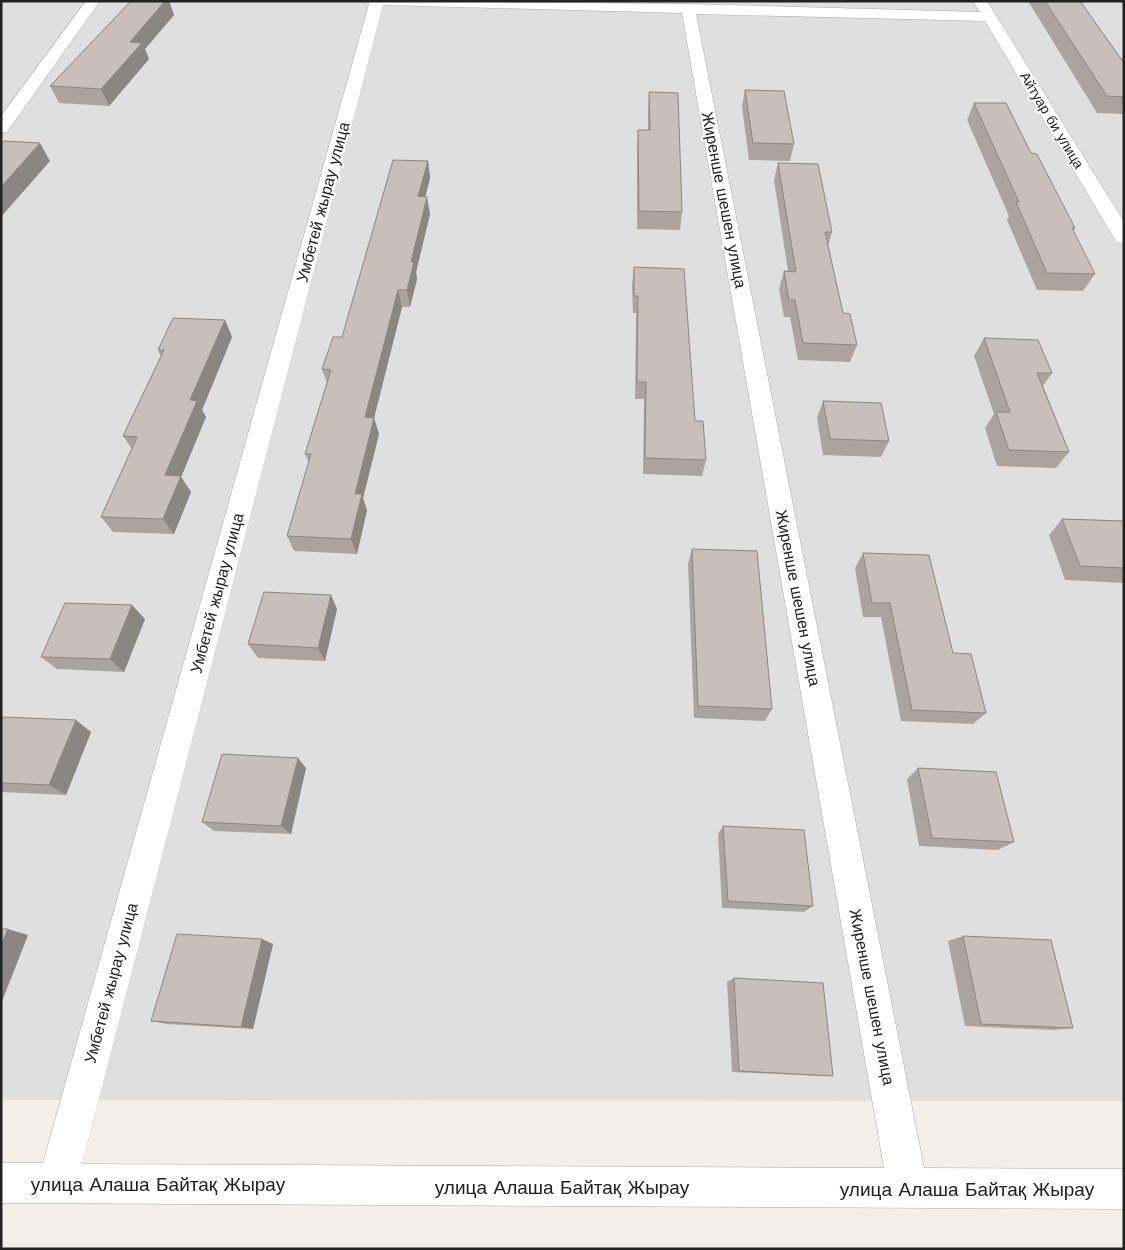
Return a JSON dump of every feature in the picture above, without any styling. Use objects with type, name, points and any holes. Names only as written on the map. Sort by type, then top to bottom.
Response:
[{"type":"street","points":[[1,128],[93,1]]},
{"type":"street","points":[[376,1],[555,3],[688,8],[773,6],[989,16]]},
{"type":"street","name":"Умбетей жырау улица","points":[[57,1183],[376,1]]},
{"type":"street","name":"Айтуар би улица","points":[[980,1],[1124,238]]},
{"type":"street","name":"Жиренше шешен улица","points":[[688,8],[908,1189]]},
{"type":"street","name":"улица Алаша Байтақ Жырау","points":[[1,1183],[1124,1189]]},
{"type":"shaded area","points":[[1,1],[1124,1],[1124,1101],[1,1100]]},
{"type":"building","points":[[131,1],[165,1],[130,42],[142,43],[101,89],[50,86]]},
{"type":"building","points":[[1045,1],[1080,1],[1124,63],[1124,97],[1107,96]]},
{"type":"building","points":[[745,90],[784,91],[794,144],[753,143]]},
{"type":"building","points":[[649,92],[678,93],[682,212],[639,211],[638,130],[650,130]]},
{"type":"building","points":[[974,103],[1006,103],[1031,153],[1037,154],[1075,228],[1072,228],[1095,274],[1047,273],[1016,202],[1019,202]]},
{"type":"building","points":[[4,141],[40,143],[1,187],[1,144]]},
{"type":"building","points":[[393,160],[428,161],[418,196],[427,197],[411,262],[414,262],[407,290],[398,290],[365,417],[374,418],[355,494],[362,494],[351,539],[287,536],[311,454],[305,454],[331,370],[322,369],[333,337],[342,337]]},
{"type":"building","points":[[778,163],[818,164],[832,232],[825,232],[843,313],[850,314],[857,345],[803,343],[795,300],[789,300],[784,271],[796,272]]},
{"type":"building","points":[[634,267],[684,269],[695,421],[703,421],[706,460],[645,458],[646,382],[637,382],[638,296],[634,296]]},
{"type":"building","points":[[173,318],[225,320],[190,400],[197,401],[165,475],[181,476],[163,519],[101,517],[137,437],[123,436],[164,350],[158,350]]},
{"type":"building","points":[[984,338],[1038,340],[1052,373],[1037,373],[1069,452],[1009,450],[996,412],[1010,412]]},
{"type":"building","points":[[823,401],[881,403],[889,441],[830,439]]},
{"type":"building","points":[[1062,519],[1124,521],[1124,568],[1080,566]]},
{"type":"building","points":[[692,549],[757,551],[772,709],[698,706]]},
{"type":"building","points":[[863,553],[929,555],[953,653],[971,654],[986,713],[912,710],[890,603],[872,603]]},
{"type":"building","points":[[264,592],[331,595],[318,648],[248,644]]},
{"type":"building","points":[[65,603],[132,605],[110,659],[41,657]]},
{"type":"building","points":[[3,717],[76,720],[49,785],[1,783],[1,720]]},
{"type":"building","points":[[222,754],[298,758],[281,826],[202,822]]},
{"type":"building","points":[[918,768],[996,772],[1014,842],[932,838]]},
{"type":"building","points":[[723,826],[804,830],[813,906],[728,901]]},
{"type":"building","points":[[1,929],[8,929],[1,945]]},
{"type":"building","points":[[177,934],[262,939],[241,1027],[151,1021]]},
{"type":"building","points":[[963,936],[1051,940],[1073,1028],[981,1024]]},
{"type":"building","points":[[734,978],[823,983],[833,1076],[739,1071]]}]
